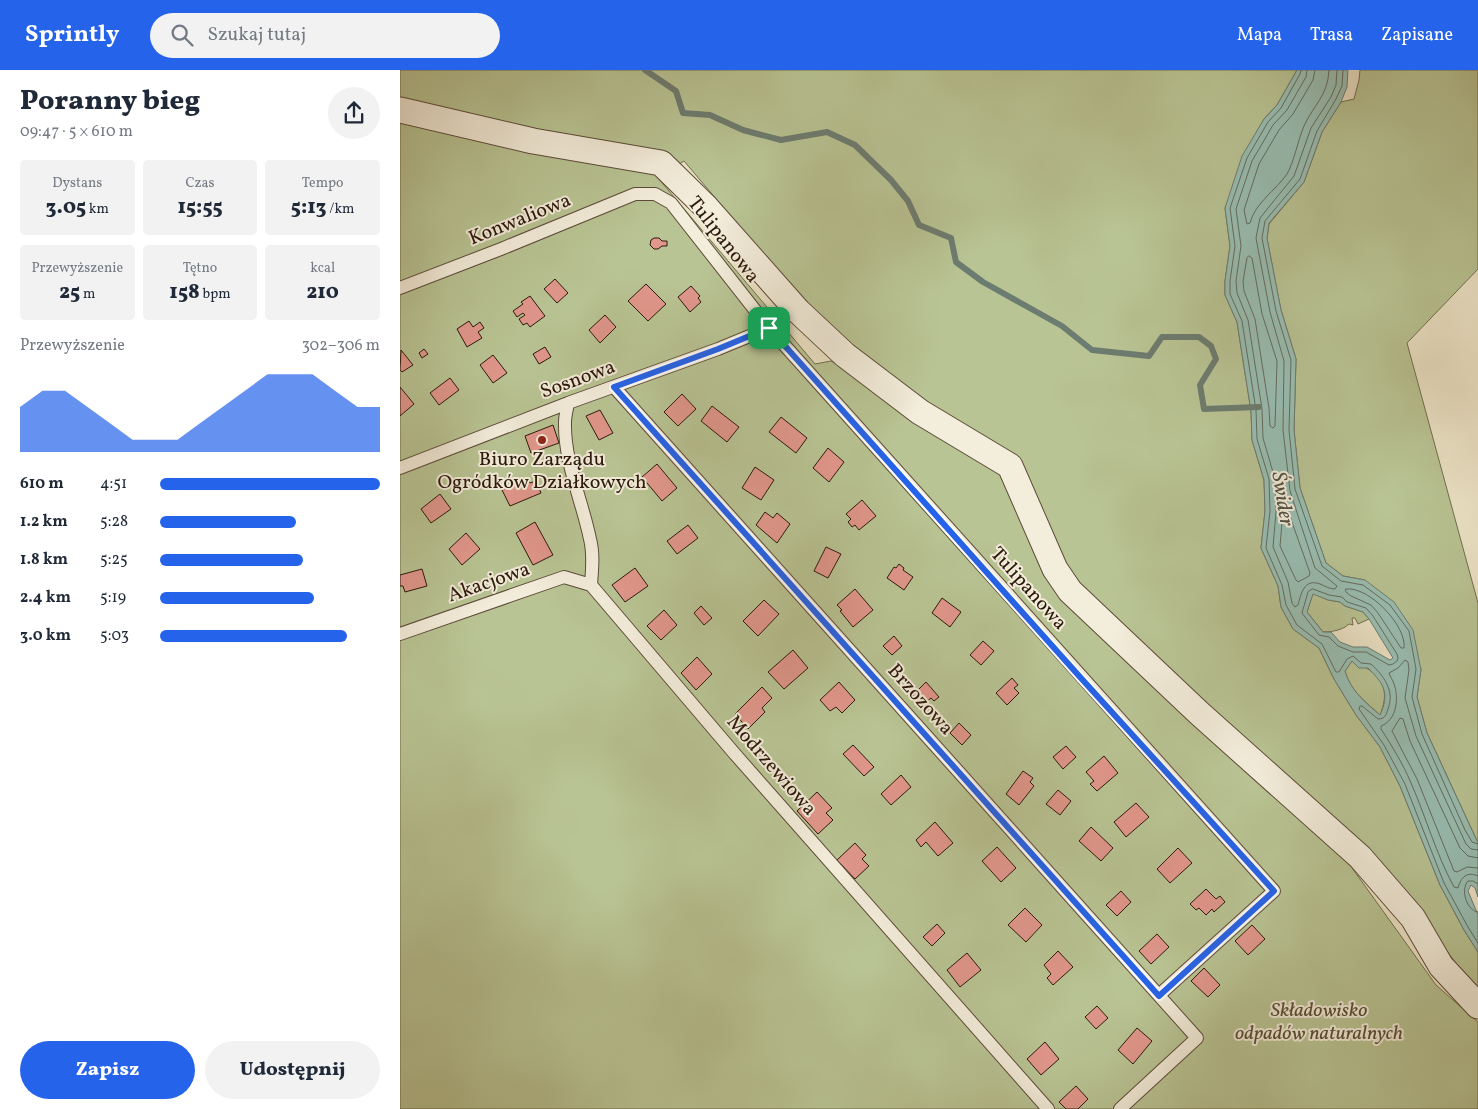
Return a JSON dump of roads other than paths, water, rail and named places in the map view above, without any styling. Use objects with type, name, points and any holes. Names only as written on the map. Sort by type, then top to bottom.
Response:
[{"type":"street","points":[[400,110],[533,141],[661,163],[706,207],[782,320],[845,355],[920,412],[1010,466],[1055,569],[1070,591],[1199,712],[1360,857],[1413,918],[1441,966],[1478,1006]]},
{"type":"lane","name":"Konwaliowa","points":[[400,288],[502,249],[634,194],[655,194]]},
{"type":"lane","name":"Tulipanowa","points":[[655,194],[671,204],[782,320],[1080,677],[1274,891],[1159,996]]},
{"type":"lane","name":"Sosnowa","points":[[400,468],[568,403],[718,349],[782,320]]},
{"type":"lane","name":"Brzozowa","points":[[614,387],[1197,1038],[1120,1109]]},
{"type":"lane","points":[[568,403],[564,421],[566,442],[570,468],[591,540],[591,585]]},
{"type":"lane","name":"Akacjowa","points":[[400,634],[564,577],[591,585]]},
{"type":"lane","name":"Modrzewiowa","points":[[591,585],[734,754],[1048,1109]]},
{"type":"water","name":"Świder","points":[[1297,70],[1348,70],[1347,87],[1341,102],[1322,132],[1304,182],[1269,223],[1267,238],[1281,310],[1296,359],[1294,430],[1300,488],[1326,563],[1343,576],[1365,580],[1394,602],[1413,630],[1421,670],[1417,697],[1427,733],[1478,843],[1478,897],[1475,888],[1471,885],[1468,891],[1478,915],[1478,952],[1440,885],[1400,786],[1380,747],[1356,715],[1334,679],[1319,648],[1293,629],[1281,607],[1278,586],[1261,548],[1265,511],[1264,480],[1252,440],[1251,411],[1237,322],[1225,295],[1230,246],[1225,208],[1242,156],[1264,119],[1277,105]],"holes":[[[1313,594],[1340,602],[1345,606],[1363,612],[1393,658],[1390,660],[1367,647],[1353,647],[1340,642],[1331,632],[1323,632],[1307,612]],[[1352,661],[1359,668],[1368,668],[1384,689],[1385,701],[1380,715],[1359,696],[1347,678],[1345,671]]]},
{"type":"waterway","points":[[645,70],[676,91],[683,113],[710,115],[743,130],[781,140],[827,132],[855,145],[891,180],[908,201],[919,225],[951,238],[956,262],[983,282],[1062,326],[1092,350],[1149,356],[1162,337],[1199,337],[1211,346],[1216,359],[1200,385],[1204,409],[1259,407]]},
{"type":"place","name":"Biuro Zarządu Ogródków Działkowych","points":[[542,440]]},
{"type":"park label","name":"Składowisko odpadów naturalnych","points":[[1319,1022]]}]
